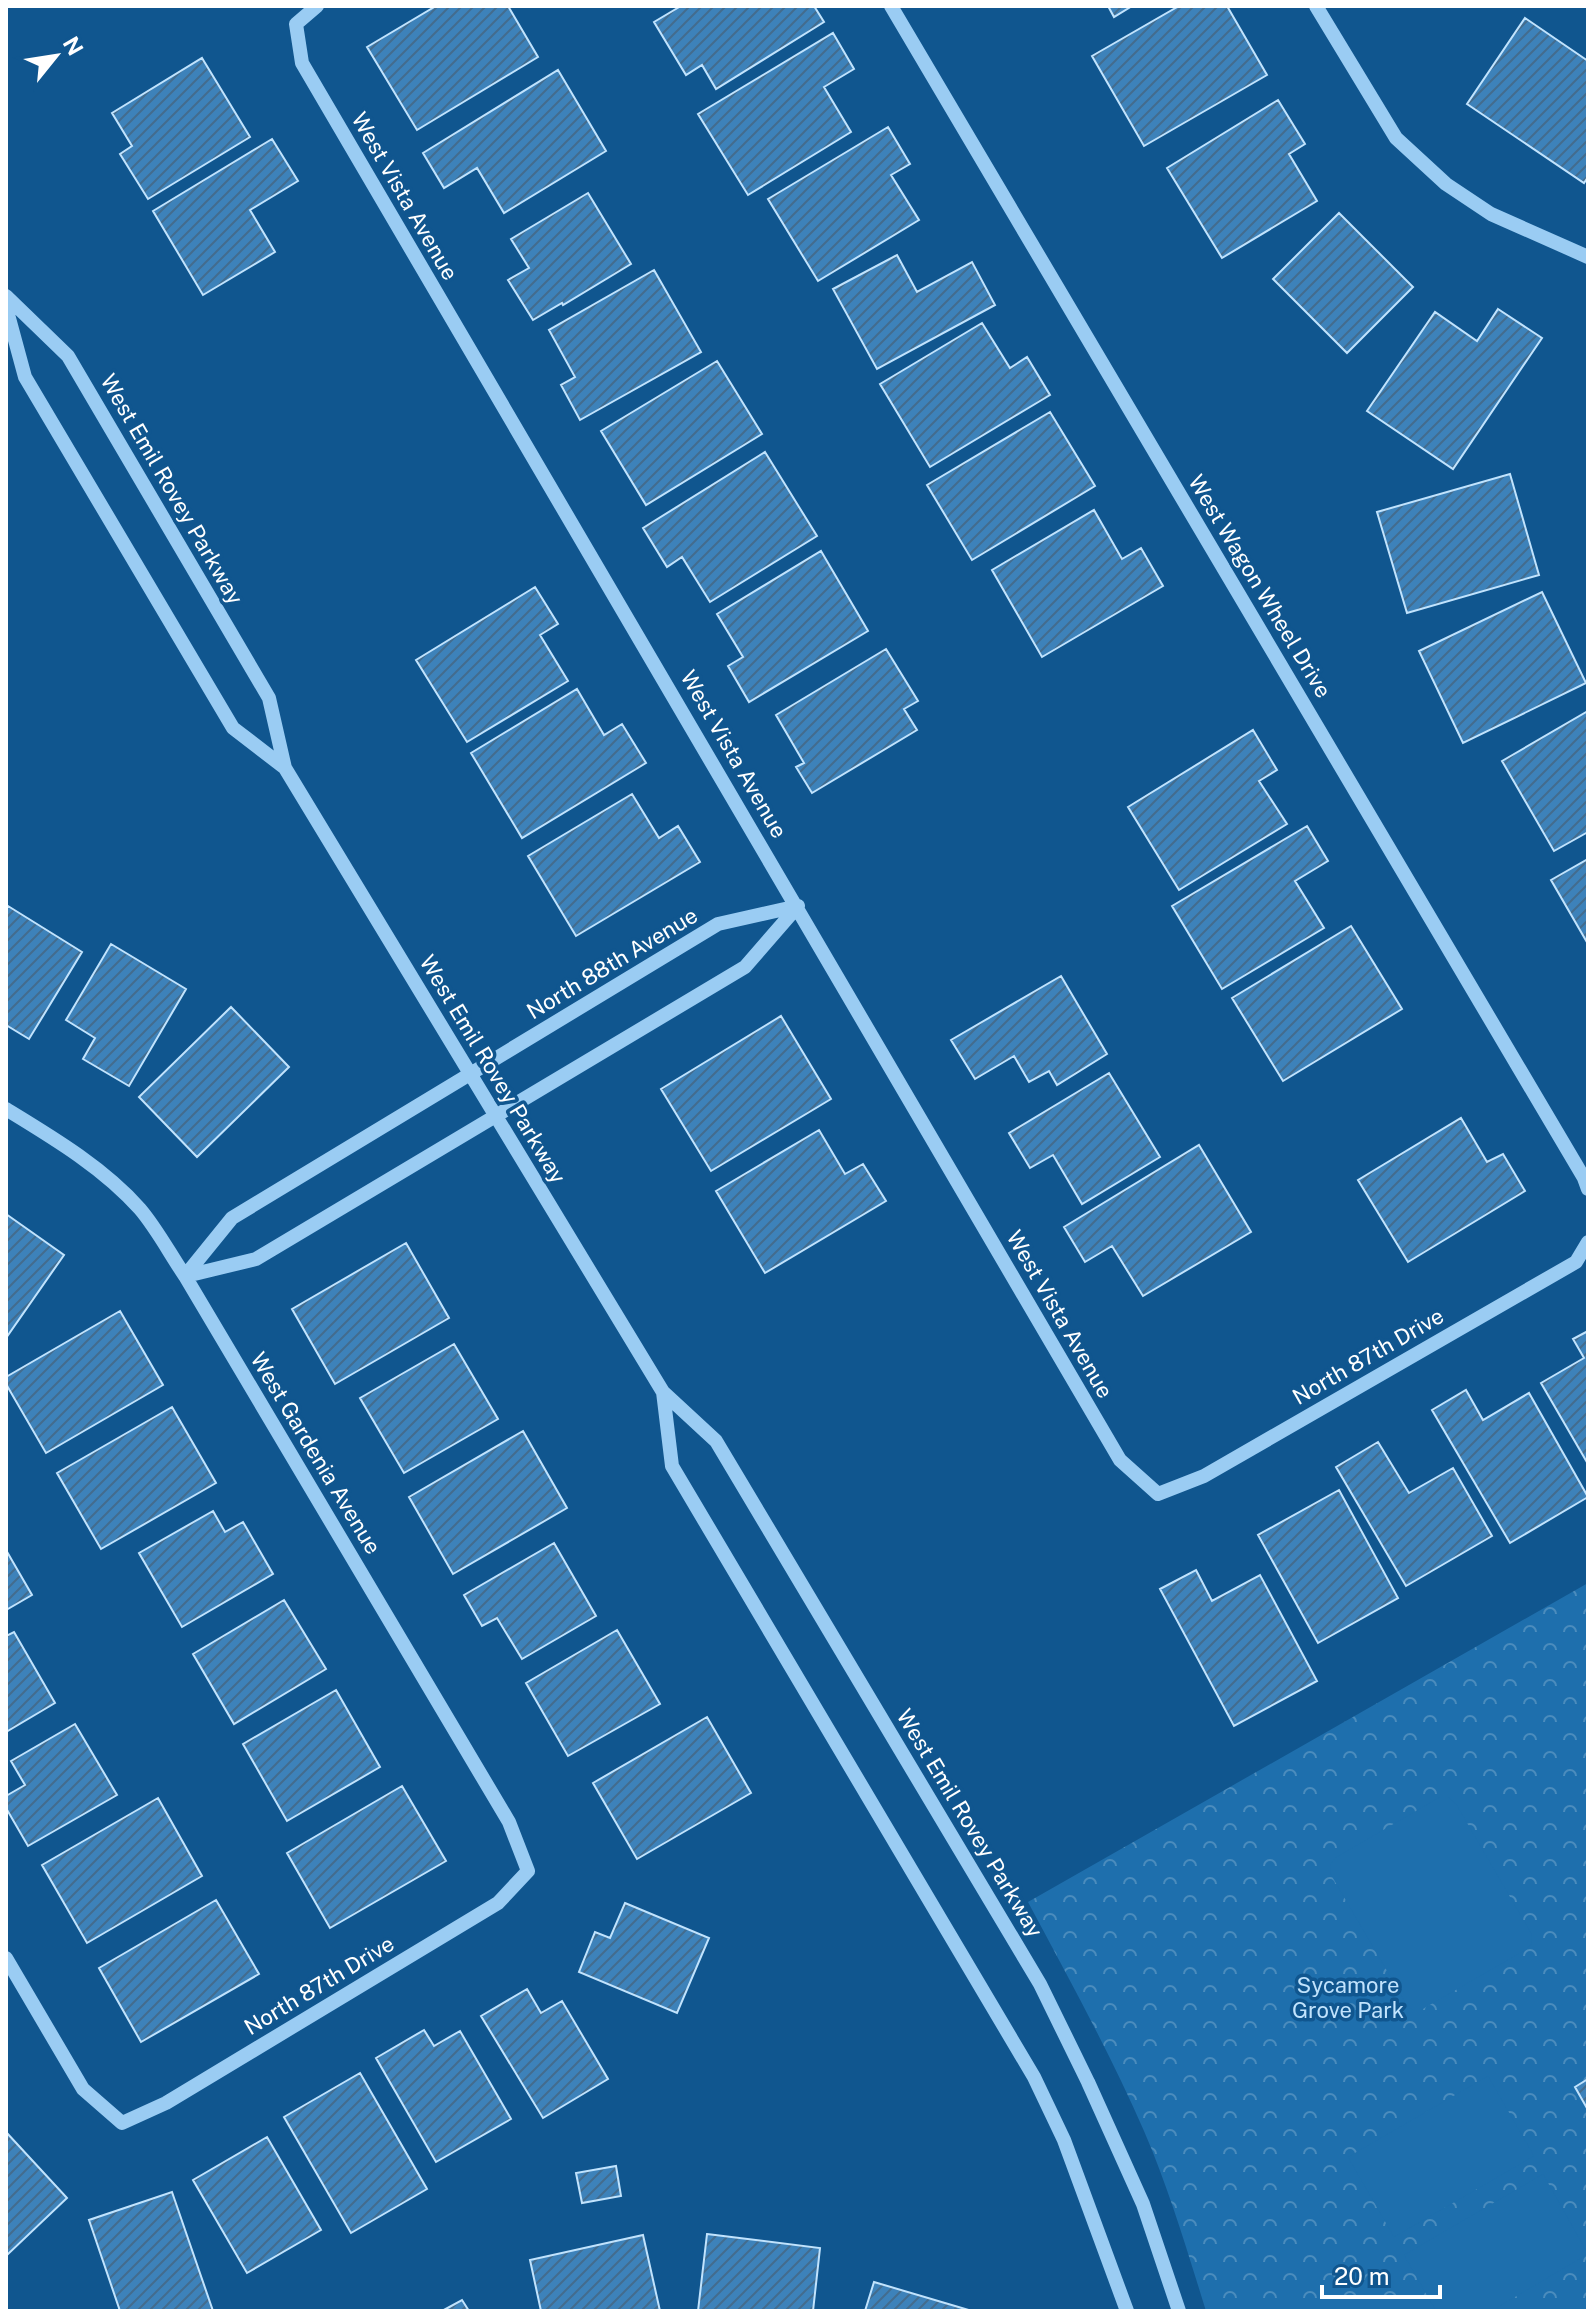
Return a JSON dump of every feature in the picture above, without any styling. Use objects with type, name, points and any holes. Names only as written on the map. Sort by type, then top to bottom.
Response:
[{"type":"street","name":"West Vista Avenue","points":[[317,6],[296,24],[302,63],[1120,1460],[1158,1494]]},
{"type":"street","name":"West Wagon Wheel Drive","points":[[891,6],[1588,1189]]},
{"type":"street","points":[[1316,6],[1396,138],[1446,184],[1491,214],[1588,257]]},
{"type":"street","name":"West Emil Rovey Parkway","points":[[6,296],[68,356],[269,698],[285,768],[663,1392],[716,1441],[1040,1984],[1143,2204],[1179,2311]]},
{"type":"street","name":"West Emil Rovey Parkway","points":[[6,307],[25,377],[225,715],[233,728],[285,768]]},
{"type":"street","points":[[185,1276],[256,1259],[745,967],[798,906]]},
{"type":"street","name":"North 88th Avenue","points":[[185,1276],[232,1218],[718,924],[798,906]]},
{"type":"street","name":"West Gardenia Avenue","points":[[6,1109],[98,1171],[139,1209],[185,1276],[509,1822],[528,1871]]},
{"type":"street","name":"North 87th Drive","points":[[1158,1494],[1204,1476],[1576,1262],[1588,1242]]},
{"type":"street","name":"West Emil Rovey Parkway","points":[[663,1392],[672,1466],[1034,2077],[1064,2140],[1127,2311]]},
{"type":"street","name":"North 87th Drive","points":[[6,1958],[83,2089],[122,2123],[166,2103],[498,1903],[528,1871]]},
{"type":"green space","name":"Sycamore Grove Park","points":[[1588,1583],[1588,2311],[1206,2311],[1170,2197],[1144,2131],[1103,2044],[1028,1902]]},
{"type":"green space","points":[[1440,1797],[1448,1797],[1456,1804],[1531,1933],[1532,1943],[1527,1949],[1421,2010],[1413,2010],[1408,2007],[1330,1873],[1331,1864],[1335,1858]]},
{"type":"green space","points":[[1488,2076],[1534,2156],[1394,2237],[1348,2157]]},
{"type":"green space","points":[[1543,2174],[1588,2254],[1491,2311],[1436,2311],[1404,2255]]},
{"type":"building","points":[[436,6],[508,6],[538,57],[417,130],[367,47]]},
{"type":"building","points":[[681,6],[814,6],[824,22],[716,89],[702,65],[686,75],[654,22]]},
{"type":"building","points":[[1108,6],[1132,6],[1114,17]]},
{"type":"building","points":[[1179,6],[1227,6],[1267,75],[1144,146],[1092,56]]},
{"type":"building","points":[[1525,18],[1588,61],[1588,177],[1584,183],[1467,104]]},
{"type":"building","points":[[833,33],[854,69],[824,87],[851,132],[748,195],[698,114]]},
{"type":"building","points":[[202,58],[250,137],[148,199],[120,154],[132,146],[112,113]]},
{"type":"building","points":[[558,70],[606,151],[504,213],[477,168],[444,188],[423,153]]},
{"type":"building","points":[[1278,100],[1305,144],[1289,154],[1317,201],[1222,258],[1167,168]]},
{"type":"building","points":[[888,127],[910,164],[891,175],[919,220],[818,281],[768,199]]},
{"type":"building","points":[[272,139],[298,181],[250,210],[275,252],[203,295],[153,211]]},
{"type":"building","points":[[588,193],[631,264],[533,320],[508,280],[529,268],[511,239]]},
{"type":"building","points":[[1339,213],[1413,287],[1347,353],[1273,279]]},
{"type":"building","points":[[897,255],[917,292],[972,262],[995,305],[877,369],[833,289]]},
{"type":"building","points":[[654,270],[701,352],[580,420],[561,385],[575,377],[549,330]]},
{"type":"building","points":[[1498,309],[1542,338],[1453,469],[1367,411],[1435,312],[1477,341]]},
{"type":"building","points":[[982,323],[1010,368],[1027,357],[1050,395],[930,467],[880,384]]},
{"type":"building","points":[[717,361],[762,434],[646,505],[601,431]]},
{"type":"building","points":[[1050,412],[1095,486],[972,560],[927,485]]},
{"type":"building","points":[[765,452],[817,536],[710,602],[682,557],[667,567],[643,528]]},
{"type":"building","points":[[1510,474],[1539,575],[1407,613],[1377,512]]},
{"type":"building","points":[[1094,510],[1122,559],[1141,548],[1163,586],[1042,657],[992,570]]},
{"type":"building","points":[[821,551],[868,631],[749,702],[728,666],[743,657],[717,614]]},
{"type":"building","points":[[535,587],[558,624],[540,635],[568,681],[467,742],[416,660]]},
{"type":"building","points":[[1542,592],[1586,683],[1463,743],[1419,651]]},
{"type":"building","points":[[886,649],[918,701],[904,709],[917,730],[812,793],[796,767],[804,763],[776,715]]},
{"type":"building","points":[[577,689],[604,735],[622,724],[646,763],[522,838],[471,753]]},
{"type":"building","points":[[1588,711],[1588,832],[1554,851],[1502,761]]},
{"type":"building","points":[[1253,730],[1277,770],[1259,781],[1287,824],[1179,890],[1128,807]]},
{"type":"building","points":[[632,794],[659,838],[678,826],[700,862],[576,936],[528,856]]},
{"type":"building","points":[[1307,826],[1328,861],[1295,881],[1324,928],[1222,989],[1172,906]]},
{"type":"building","points":[[1588,859],[1588,944],[1551,880]]},
{"type":"building","points":[[8,906],[82,952],[29,1039],[6,1025]]},
{"type":"building","points":[[1351,926],[1402,1009],[1283,1081],[1232,998]]},
{"type":"building","points":[[111,944],[186,989],[129,1086],[83,1059],[95,1038],[66,1020]]},
{"type":"building","points":[[1061,976],[1107,1054],[1057,1085],[1049,1071],[1029,1082],[1014,1056],[975,1079],[951,1040]]},
{"type":"building","points":[[231,1007],[289,1067],[197,1157],[139,1097]]},
{"type":"building","points":[[781,1016],[831,1099],[711,1171],[661,1089]]},
{"type":"building","points":[[1109,1073],[1160,1157],[1082,1204],[1053,1155],[1030,1168],[1009,1133]]},
{"type":"building","points":[[1461,1118],[1487,1162],[1503,1154],[1525,1191],[1408,1262],[1358,1180]]},
{"type":"building","points":[[819,1130],[845,1174],[863,1164],[886,1201],[765,1273],[716,1191]]},
{"type":"building","points":[[1199,1145],[1251,1232],[1143,1296],[1112,1246],[1085,1262],[1064,1227]]},
{"type":"building","points":[[6,1214],[64,1255],[6,1338]]},
{"type":"building","points":[[406,1243],[449,1318],[335,1384],[292,1309]]},
{"type":"building","points":[[120,1311],[163,1385],[46,1453],[6,1384],[6,1377]]},
{"type":"building","points":[[1588,1331],[1588,1464],[1541,1383],[1584,1358],[1573,1339]]},
{"type":"building","points":[[454,1344],[498,1419],[404,1473],[360,1398]]},
{"type":"building","points":[[1466,1390],[1483,1420],[1529,1393],[1588,1497],[1510,1543],[1432,1410]]},
{"type":"building","points":[[172,1407],[216,1483],[101,1549],[57,1473]]},
{"type":"building","points":[[523,1431],[567,1508],[453,1574],[409,1497]]},
{"type":"building","points":[[1378,1442],[1409,1493],[1453,1468],[1492,1536],[1406,1586],[1336,1467]]},
{"type":"building","points":[[1339,1490],[1398,1598],[1318,1643],[1258,1535]]},
{"type":"building","points":[[213,1511],[225,1532],[243,1522],[273,1574],[182,1627],[139,1553]]},
{"type":"building","points":[[554,1543],[596,1616],[522,1659],[497,1618],[482,1626],[464,1595]]},
{"type":"building","points":[[6,1550],[32,1595],[6,1610]]},
{"type":"building","points":[[1196,1570],[1212,1601],[1260,1575],[1317,1681],[1234,1726],[1160,1589]]},
{"type":"building","points":[[284,1600],[326,1669],[234,1724],[193,1654]]},
{"type":"building","points":[[617,1630],[660,1704],[568,1756],[526,1683]]},
{"type":"building","points":[[14,1632],[55,1703],[6,1732],[6,1636]]},
{"type":"building","points":[[336,1690],[380,1767],[287,1821],[243,1744]]},
{"type":"building","points":[[707,1717],[751,1793],[637,1859],[593,1783]]},
{"type":"building","points":[[75,1724],[117,1795],[28,1846],[6,1808],[6,1796],[25,1785],[11,1761]]},
{"type":"building","points":[[402,1786],[446,1861],[330,1928],[287,1853]]},
{"type":"building","points":[[158,1798],[202,1876],[87,1943],[42,1865]]},
{"type":"building","points":[[216,1900],[259,1974],[141,2042],[99,1968]]},
{"type":"building","points":[[625,1903],[709,1938],[677,2013],[579,1972],[595,1932],[610,1938]]},
{"type":"building","points":[[527,1989],[541,2013],[562,2001],[608,2079],[543,2118],[481,2016]]},
{"type":"building","points":[[424,2030],[434,2046],[460,2031],[511,2119],[436,2162],[376,2058]]},
{"type":"building","points":[[360,2073],[427,2189],[351,2233],[284,2117]]},
{"type":"building","points":[[1588,2079],[1588,2110],[1575,2087]]},
{"type":"building","points":[[6,2132],[67,2198],[6,2256]]},
{"type":"building","points":[[267,2137],[321,2230],[247,2273],[193,2180]]},
{"type":"building","points":[[616,2166],[621,2196],[582,2203],[576,2173]]},
{"type":"building","points":[[172,2192],[213,2311],[120,2311],[89,2220]]},
{"type":"building","points":[[707,2234],[820,2248],[813,2311],[698,2311]]},
{"type":"building","points":[[643,2235],[660,2311],[541,2311],[530,2260]]},
{"type":"building","points":[[874,2282],[972,2311],[865,2311]]},
{"type":"building","points":[[462,2300],[469,2311],[442,2311]]}]
